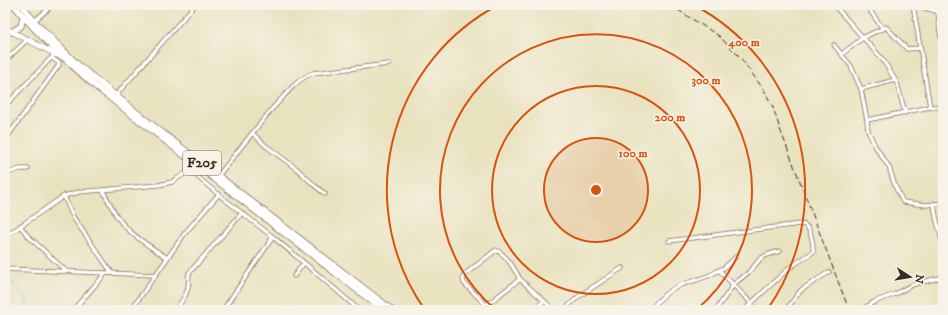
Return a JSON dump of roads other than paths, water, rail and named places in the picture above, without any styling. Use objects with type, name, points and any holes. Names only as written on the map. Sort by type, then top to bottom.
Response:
[{"type":"main road","name":"F205","points":[[14,5],[23,17],[63,57],[95,86],[382,310]]},
{"type":"main road","name":"F205","points":[[22,5],[34,21],[78,65],[142,117],[392,310]]},
{"type":"main road","points":[[12,32],[21,26],[23,17]]},
{"type":"main road","points":[[5,28],[28,39],[54,56],[63,57]]},
{"type":"main road","points":[[372,302],[376,297]]},
{"type":"street","points":[[34,21],[53,5]]},
{"type":"street","points":[[116,95],[196,5]]},
{"type":"street","points":[[834,5],[884,60],[895,80],[904,113]]},
{"type":"street","points":[[871,5],[871,12],[883,29]]},
{"type":"street","points":[[930,108],[914,5],[943,13]]},
{"type":"street","points":[[938,12],[940,33],[943,43]]},
{"type":"street","points":[[842,54],[864,37],[886,27],[907,49],[921,48]]},
{"type":"street","points":[[5,61],[28,39]]},
{"type":"street","points":[[834,45],[851,66],[861,89],[868,131],[874,146],[889,166],[895,186],[903,202],[926,205],[943,203]]},
{"type":"street","points":[[5,106],[54,56],[59,65],[5,140]]},
{"type":"street","points":[[218,176],[252,133],[286,94],[306,75],[389,64]]},
{"type":"street","points":[[861,89],[895,80]]},
{"type":"street","points":[[867,120],[930,108],[943,107]]},
{"type":"street","points":[[252,133],[266,146],[297,168],[314,186],[325,194]]},
{"type":"street","points":[[6,236],[64,196],[79,192],[103,191],[172,182],[190,170],[195,164]]},
{"type":"street","points":[[5,174],[20,169],[28,169]]},
{"type":"street","points":[[190,170],[273,237],[359,310]]},
{"type":"street","points":[[103,191],[118,218],[124,225],[137,238],[167,258]]},
{"type":"street","points":[[131,310],[185,233],[218,194]]},
{"type":"street","points":[[64,196],[73,217],[112,273]]},
{"type":"street","points":[[934,204],[943,245]]},
{"type":"street","points":[[176,310],[188,288],[189,273],[242,213]]},
{"type":"street","points":[[669,241],[800,224],[806,225],[813,245],[813,252],[789,268],[744,310]]},
{"type":"street","points":[[20,226],[28,236],[66,271]]},
{"type":"street","points":[[223,310],[273,237]]},
{"type":"street","points":[[493,310],[464,283],[463,279],[464,275],[469,270],[484,260],[495,250],[513,268],[520,279],[554,310]]},
{"type":"street","points":[[715,310],[734,284],[749,272],[761,258],[780,251]]},
{"type":"street","points":[[650,310],[660,299],[680,285],[704,278],[724,268],[736,256]]},
{"type":"street","points":[[294,276],[304,263]]},
{"type":"street","points":[[564,310],[578,297],[622,268]]},
{"type":"street","points":[[5,269],[155,275]]},
{"type":"street","points":[[719,270],[751,303],[754,310]]},
{"type":"street","points":[[786,310],[801,290],[828,272]]},
{"type":"street","points":[[73,310],[106,273]]},
{"type":"street","points":[[861,310],[874,302],[908,287],[943,277]]},
{"type":"street","points":[[480,310],[520,279]]},
{"type":"street","points":[[532,310],[544,301]]},
{"type":"waterway","points":[[5,276],[24,296],[27,301],[28,310]]},
{"type":"railway","points":[[670,5],[719,36],[740,57],[764,90],[772,105],[849,310]]}]
